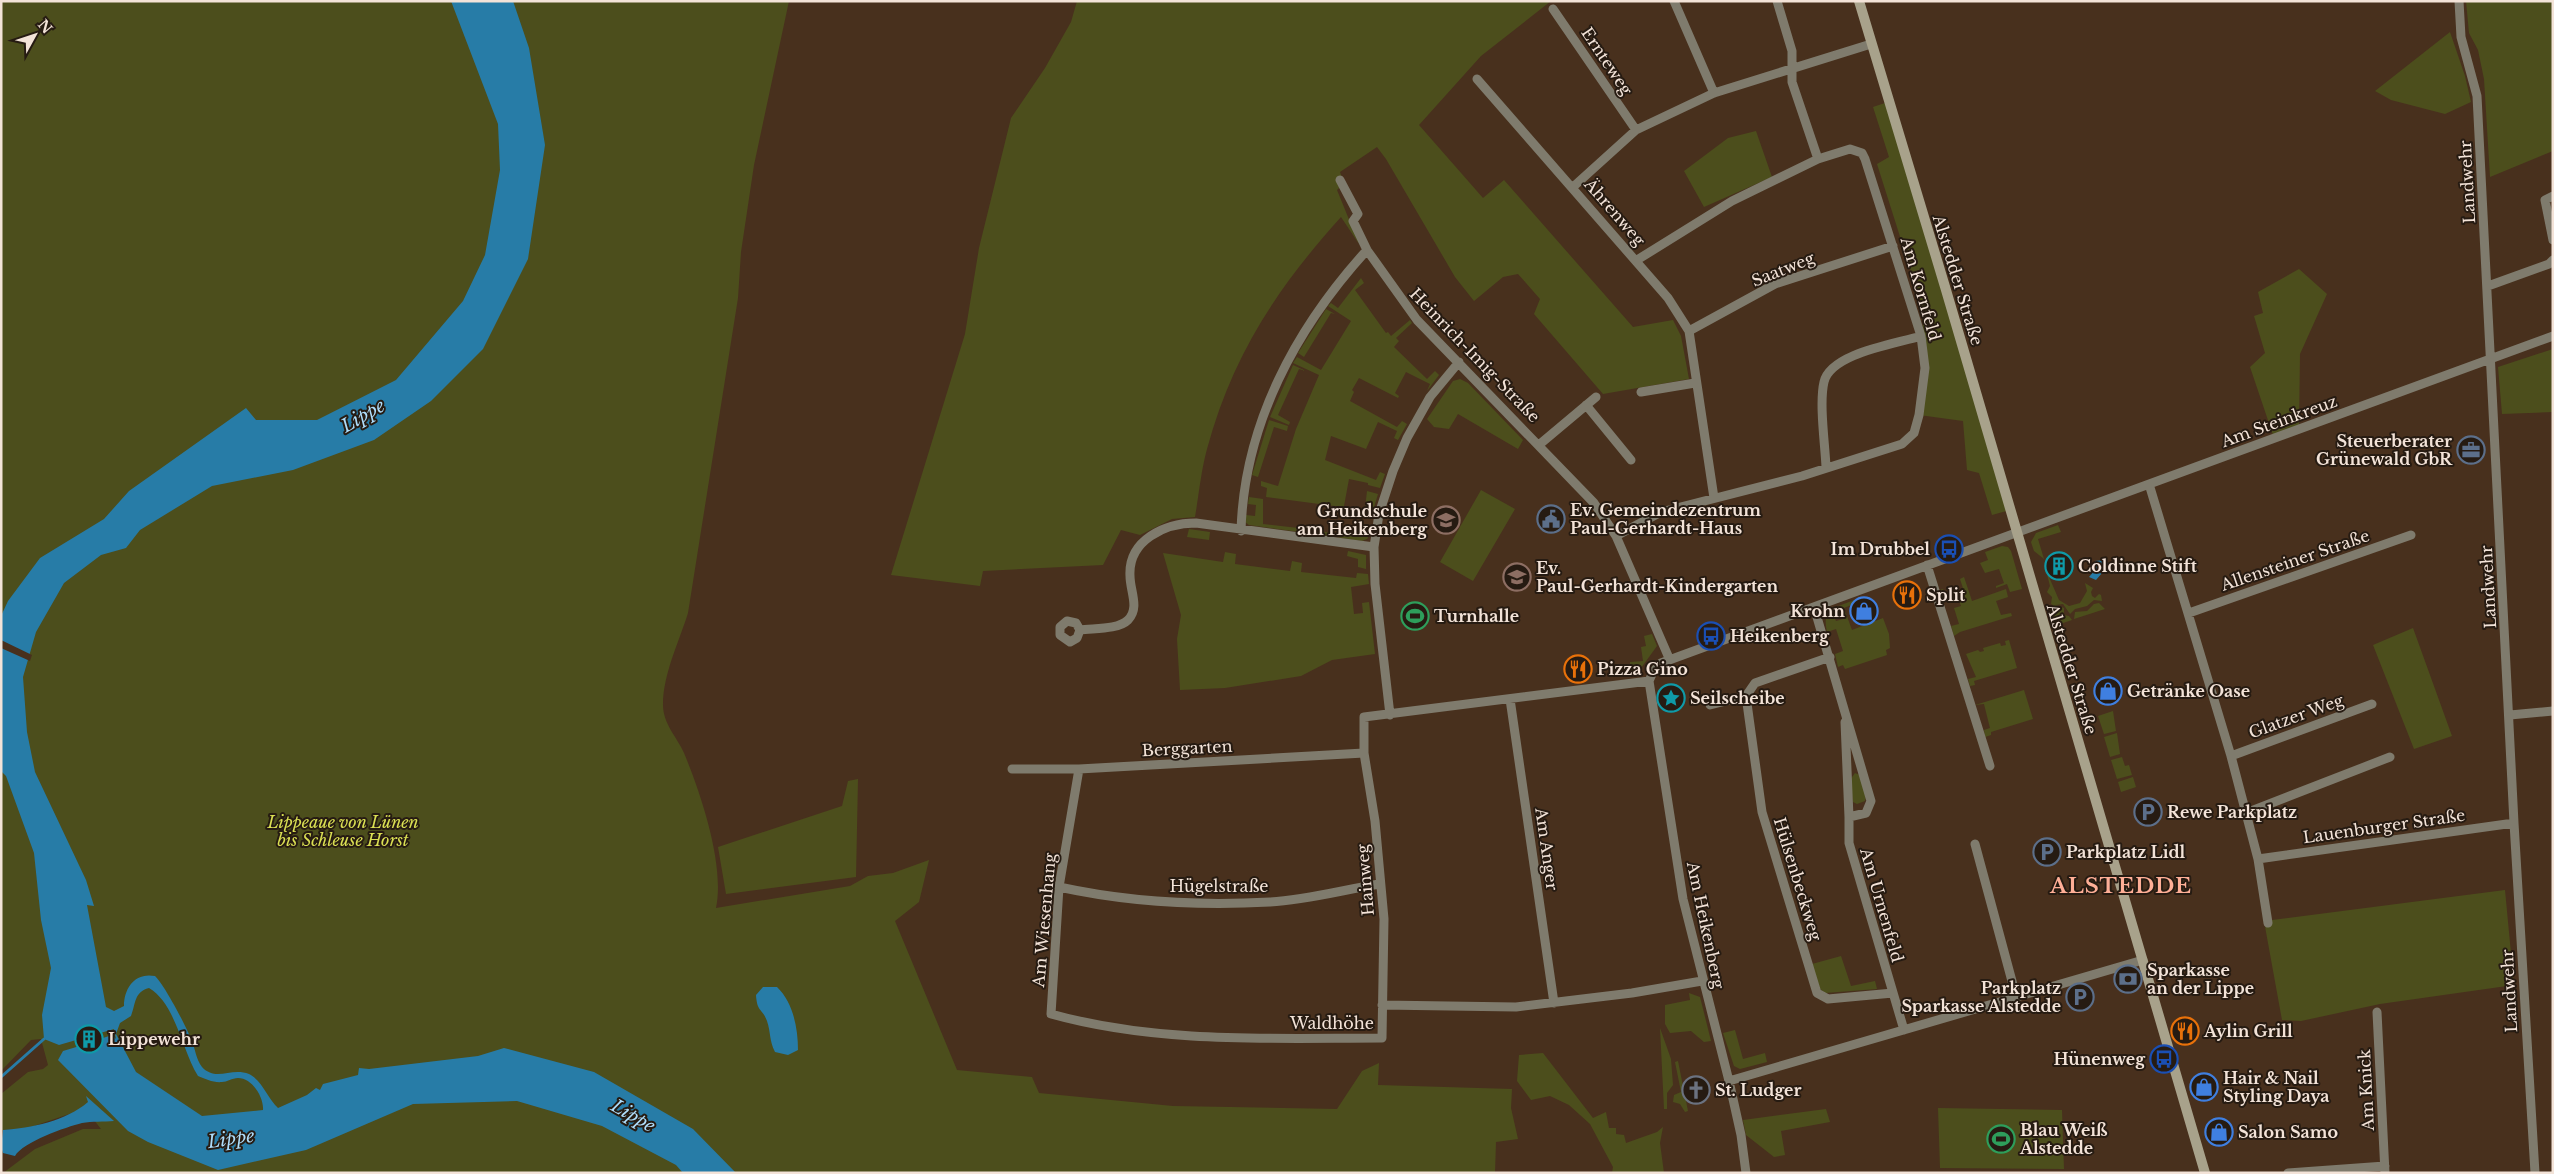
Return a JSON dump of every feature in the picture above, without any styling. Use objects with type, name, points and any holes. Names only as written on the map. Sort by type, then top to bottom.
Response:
[{"type":"street","points":[[1674,1],[1714,93]]},
{"type":"street","points":[[1778,1],[1792,52],[1792,82],[1818,159]]},
{"type":"street","name":"Alstedder Straße","points":[[1858,1],[1946,290],[2205,1173]]},
{"type":"street","name":"Landwehr","points":[[2459,1],[2461,37],[2477,96],[2514,823],[2535,1173]]},
{"type":"street","name":"Ernteweg","points":[[1553,9],[1636,130]]},
{"type":"street","points":[[1573,187],[1636,130],[1714,93],[1792,67],[1871,44]]},
{"type":"street","name":"Ährenweg","points":[[1477,79],[1637,260],[1668,298],[1689,331],[1695,383],[1714,498]]},
{"type":"street","name":"Am Kornfeld","points":[[1616,536],[1661,512],[1802,476],[1902,444],[1914,433],[1919,415],[1925,368],[1922,336],[1862,153],[1850,150],[1818,159],[1732,201],[1637,260]]},
{"type":"street","name":"Heinrich-Imig-Straße","points":[[1340,180],[1358,214],[1353,221],[1367,250],[1403,304],[1540,444],[1594,503],[1616,536],[1669,658]]},
{"type":"street","points":[[2553,196],[2545,200],[2553,240]]},
{"type":"street","name":"Saatweg","points":[[1689,331],[1775,284],[1893,246]]},
{"type":"street","points":[[1241,531],[1246,473],[1266,405],[1292,353],[1319,308],[1367,250]]},
{"type":"street","points":[[2488,286],[2549,264],[2553,260]]},
{"type":"street","points":[[1826,467],[1823,391],[1828,372],[1846,358],[1922,336]]},
{"type":"street","name":"Am Steinkreuz","points":[[2016,533],[2491,357],[2553,336]]},
{"type":"street","points":[[1459,362],[1430,397],[1407,438],[1385,493],[1374,547],[1375,584],[1390,715],[1649,681],[1653,672],[1669,658],[2016,533]]},
{"type":"street","points":[[1641,392],[1695,383]]},
{"type":"street","name":"Heinrich-Imig-Straße","points":[[1540,444],[1596,397]]},
{"type":"street","points":[[1586,405],[1631,460]]},
{"type":"street","points":[[2149,484],[2231,756],[2258,859],[2268,923]]},
{"type":"street","points":[[1080,630],[1119,625],[1129,619],[1134,608],[1130,576],[1133,557],[1138,547],[1152,534],[1171,525],[1196,523],[1241,531],[1374,547]]},
{"type":"street","name":"Allensteiner Straße","points":[[2189,613],[2411,535]]},
{"type":"street","points":[[1927,565],[1990,766]]},
{"type":"street","name":"Am Urnenfeld","points":[[1814,607],[1871,801],[1866,813],[1849,817]]},
{"type":"street","points":[[1710,705],[1746,696],[1755,683],[1830,657]]},
{"type":"street","name":"Am Heikenberg","points":[[1649,681],[1683,899],[1702,981],[1729,1081],[1741,1135],[1746,1173]]},
{"type":"street","name":"Hülsenbeckweg","points":[[1746,696],[1762,812],[1817,993],[1828,999],[1893,993]]},
{"type":"street","name":"Am Anger","points":[[1510,699],[1554,1003]]},
{"type":"street","name":"Glatzer Weg","points":[[2231,756],[2372,704]]},
{"type":"street","name":"Am Urnenfeld","points":[[1844,709],[1849,843],[1904,1030]]},
{"type":"street","points":[[2510,715],[2553,711]]},
{"type":"street","name":"Hainweg","points":[[1382,1005],[1384,919],[1379,884],[1375,821],[1364,753],[1364,717],[1390,715]]},
{"type":"street","name":"Berggarten","points":[[1012,769],[1079,769],[1364,753]]},
{"type":"street","points":[[2246,814],[2390,757]]},
{"type":"street","name":"Am Wiesenhang","points":[[1051,1014],[1059,886],[1079,769]]},
{"type":"street","name":"Lauenburger Straße","points":[[2258,859],[2514,823]]},
{"type":"street","points":[[1975,844],[2016,996]]},
{"type":"street","name":"Hügelstraße","points":[[1059,886],[1094,894],[1138,900],[1206,903],[1272,902],[1379,884]]},
{"type":"street","points":[[1729,1081],[2143,960]]},
{"type":"street","name":"Waldhöhe","points":[[1051,1014],[1073,1020],[1174,1036],[1382,1038],[1382,1005],[1509,1007],[1632,993],[1702,981]]},
{"type":"street","name":"Am Knick","points":[[2288,1173],[2385,1169],[2377,1012]]},
{"type":"green space","name":"Lippeaue von Lünen bis Schleuse Horst","points":[[1,1],[789,1],[754,165],[741,252],[738,298],[688,613],[672,658],[663,705],[665,718],[684,753],[710,830],[717,871],[718,891],[716,908],[850,886],[868,876],[893,873],[929,860],[919,902],[895,921],[957,1070],[1032,1077],[1039,1093],[1173,1106],[1337,1109],[1362,1071],[1379,1063],[1378,1085],[1512,1089],[1511,1108],[1518,1139],[1496,1142],[1495,1173],[3,1173],[35,1149],[83,1129],[101,1129],[83,1106],[78,1111],[28,1128],[3,1130],[1,1133],[1,1094],[28,1072],[43,1069],[48,1065],[41,1039],[31,1040],[1,1071]]},
{"type":"green space","points":[[1077,1],[1551,1],[1481,56],[1419,125],[1483,198],[1504,180],[1633,327],[1673,320],[1681,336],[1689,379],[1603,394],[1534,314],[1540,299],[1518,274],[1503,277],[1474,301],[1455,277],[1386,159],[1377,147],[1340,172],[1344,183],[1337,190],[1359,244],[1341,217],[1277,297],[1259,325],[1229,383],[1207,449],[1195,517],[1172,519],[1140,535],[1121,530],[1103,565],[983,571],[980,586],[891,575],[965,334],[979,248],[1011,118],[1045,68],[1071,22]]},
{"type":"green space","points":[[2466,1],[2553,1],[2553,151],[2490,177],[2484,79],[2478,50],[2469,33]]},
{"type":"green space","points":[[2450,32],[2465,76],[2471,102],[2445,114],[2391,100],[2375,91]]},
{"type":"green space","points":[[1888,102],[2010,510],[1992,515],[1979,473],[1967,470],[1963,421],[1919,415],[1925,368],[1922,306],[1877,164],[1889,157],[1873,107]]},
{"type":"green space","points":[[1756,131],[1772,177],[1704,207],[1684,171],[1728,138]]},
{"type":"green space","points":[[2299,269],[2327,294],[2300,354],[2299,428],[2274,438],[2250,367],[2265,353],[2254,316],[2263,313],[2258,292]]},
{"type":"green space","points":[[1361,278],[1364,283],[1355,290],[1386,333],[1388,332],[1391,336],[1410,320],[1412,323],[1396,338],[1399,341],[1394,347],[1427,379],[1435,371],[1439,375],[1427,391],[1430,384],[1406,372],[1395,393],[1399,396],[1398,398],[1359,378],[1352,390],[1354,392],[1350,401],[1397,427],[1402,421],[1407,424],[1398,440],[1394,438],[1397,431],[1378,422],[1366,449],[1331,436],[1325,460],[1376,480],[1380,472],[1385,474],[1380,488],[1349,479],[1344,506],[1357,509],[1266,497],[1267,488],[1261,486],[1261,481],[1278,486],[1296,429],[1319,375],[1293,363],[1297,357],[1321,370],[1351,321],[1328,306],[1331,303],[1338,308]]},
{"type":"green space","points":[[1326,309],[1335,314],[1331,313],[1304,357],[1298,353]]},
{"type":"green space","points":[[2553,349],[2553,412],[2502,414],[2498,367]]},
{"type":"green space","points":[[1293,365],[1306,371],[1299,369],[1278,415],[1290,422],[1289,425],[1270,417]]},
{"type":"green space","points":[[1460,379],[1468,383],[1523,440],[1518,449],[1458,414],[1449,429],[1434,427],[1427,419],[1453,381]]},
{"type":"green space","points":[[1269,420],[1288,426],[1287,431],[1274,427],[1258,477],[1252,475]]},
{"type":"green space","points":[[1481,490],[1515,509],[1473,581],[1440,562]]},
{"type":"green space","points":[[1367,491],[1378,494],[1373,511],[1359,510],[1365,509]]},
{"type":"green space","points":[[1249,497],[1263,499],[1263,524],[1307,529],[1308,525],[1315,526],[1314,534],[1249,525],[1245,522],[1246,515],[1255,516],[1256,505],[1248,504]]},
{"type":"green space","points":[[2058,525],[2061,532],[2038,539],[2044,559],[2034,551],[2031,542],[2036,533]]},
{"type":"green space","points":[[1189,529],[1210,532],[1209,540],[1187,537]]},
{"type":"green space","points":[[1317,531],[1364,537],[1365,534],[1369,536],[1362,541],[1317,534]]},
{"type":"green space","points":[[2002,546],[2008,547],[2011,551],[2022,589],[2010,592],[2007,584],[1996,588],[1996,586],[2004,583],[1999,569],[1985,573],[1980,563],[1988,560],[1985,552]]},
{"type":"green space","points":[[1348,551],[1366,555],[1366,569],[1358,567],[1358,559],[1347,556]]},
{"type":"green space","points":[[1225,552],[1236,554],[1235,564],[1290,571],[1292,561],[1302,563],[1301,572],[1356,578],[1357,573],[1368,574],[1369,584],[1351,587],[1354,614],[1363,613],[1362,603],[1369,602],[1375,654],[1332,660],[1301,676],[1225,688],[1180,690],[1177,639],[1181,615],[1163,553],[1223,562]]},
{"type":"green space","points":[[2046,570],[2059,600],[2069,606],[2080,603],[2087,591],[2085,583],[2093,588],[2092,596],[2095,598],[2099,594],[2101,595],[2102,601],[2094,600],[2087,606],[2075,609],[2070,614],[2063,604],[2056,605],[2064,608],[2064,615],[2069,616],[2072,620],[2057,625],[2051,610],[2053,605],[2051,604],[2052,597],[2047,592],[2050,586]]},
{"type":"green space","points":[[1964,577],[1972,601],[2006,589],[2008,597],[1996,601],[2001,615],[2011,613],[2012,616],[1960,632],[1954,636],[1951,626],[1959,624],[1954,608],[1961,606],[1959,601],[1953,602],[1952,597],[1943,600],[1940,590],[1943,589],[1946,597],[1964,591],[1960,579]]},
{"type":"green space","points":[[1854,600],[1856,603],[1844,608],[1852,630],[1883,618],[1889,634],[1890,648],[1886,650],[1887,655],[1845,669],[1843,665],[1838,667],[1835,654],[1843,651],[1836,629],[1827,632],[1826,618],[1828,612],[1834,608],[1836,612],[1833,614],[1836,621],[1843,619],[1841,611],[1838,612],[1836,607]]},
{"type":"green space","points":[[2099,603],[2105,609],[2074,619],[2075,612],[2087,611],[2094,604]]},
{"type":"green space","points":[[2413,628],[2452,736],[2414,749],[2373,645]]},
{"type":"green space","points":[[1652,634],[1657,646],[1636,675],[1621,677],[1621,672],[1630,671],[1630,662],[1643,661],[1641,647],[1646,646],[1644,636]]},
{"type":"green space","points":[[2009,640],[2017,668],[1974,681],[1975,685],[1970,686],[1968,679],[1976,677],[1966,654],[1978,650],[1980,652],[1984,651],[1983,648],[2000,643],[2001,646],[2006,645],[2005,641]]},
{"type":"green space","points":[[2024,690],[2033,719],[1991,732],[1991,735],[1985,737],[1984,730],[1990,728],[1984,704],[1975,705]]},
{"type":"green space","points":[[2113,711],[2116,731],[2104,734],[2098,716]]},
{"type":"green space","points":[[2117,733],[2120,754],[2110,757],[2104,737]]},
{"type":"green space","points":[[2122,757],[2125,766],[2129,765],[2132,775],[2117,779],[2111,760]]},
{"type":"green space","points":[[1855,773],[1860,775],[1866,796],[1865,801],[1857,804],[1853,802],[1850,780]]},
{"type":"green space","points":[[2133,777],[2136,787],[2121,792],[2118,782]]},
{"type":"green space","points":[[858,779],[856,877],[726,894],[718,847],[842,806],[848,781]]},
{"type":"green space","points":[[2505,890],[2514,985],[2380,1004],[2301,1021],[2282,1020],[2264,921]]},
{"type":"green space","points":[[1841,956],[1851,986],[1875,981],[1877,989],[1825,993],[1820,989],[1812,964]]},
{"type":"green space","points":[[1689,993],[1700,997],[1711,1041],[1704,1042],[1691,1031],[1670,1033],[1665,1024],[1665,1005],[1690,1000]]},
{"type":"green space","points":[[1660,1028],[1671,1059],[1673,1085],[1667,1093],[1667,1109],[1664,1109]]},
{"type":"green space","points":[[1735,1030],[1743,1059],[1765,1053],[1767,1062],[1740,1069],[1734,1066],[1723,1033]]},
{"type":"green space","points":[[1543,1053],[1593,1118],[1606,1112],[1609,1128],[1616,1128],[1616,1134],[1624,1135],[1626,1143],[1657,1132],[1663,1127],[1660,1143],[1664,1173],[1612,1173],[1613,1167],[1590,1124],[1569,1105],[1550,1096],[1531,1100],[1517,1081],[1519,1055]]},
{"type":"green space","points":[[1678,1061],[1688,1111],[1685,1112],[1680,1104],[1673,1102],[1674,1095],[1681,1092],[1675,1062]]},
{"type":"green space","name":"Blau Weiß Alstedde","points":[[1938,1108],[2062,1110],[2064,1169],[1940,1168]]},
{"type":"green space","points":[[1826,1109],[1830,1122],[1781,1131],[1785,1155],[1774,1157],[1746,1135],[1743,1120]]},
{"type":"water","name":"Lippe","points":[[451,1],[513,1],[529,48],[545,145],[528,259],[483,349],[431,401],[374,440],[293,470],[212,486],[140,530],[126,548],[101,555],[64,583],[36,632],[23,677],[27,732],[35,772],[86,880],[94,906],[87,905],[106,1007],[114,1011],[124,1006],[126,993],[136,979],[148,975],[155,976],[164,987],[180,1015],[200,1064],[207,1071],[218,1074],[242,1072],[249,1074],[258,1081],[278,1108],[307,1095],[316,1088],[320,1090],[323,1084],[358,1075],[359,1068],[369,1069],[478,1056],[504,1048],[594,1072],[693,1129],[736,1173],[683,1173],[676,1165],[602,1126],[517,1101],[413,1104],[306,1150],[218,1170],[148,1142],[128,1131],[58,1060],[63,1051],[83,1045],[85,1049],[89,1048],[88,1043],[112,1035],[116,1039],[114,1029],[59,1045],[44,1039],[42,1015],[51,968],[41,920],[34,853],[6,776],[1,771],[1,616],[8,601],[40,558],[104,519],[129,491],[246,408],[256,420],[317,420],[396,380],[463,301],[485,255],[500,170],[498,124]],"holes":[[[149,988],[158,995],[172,1016],[192,1066],[198,1076],[216,1082],[238,1078],[248,1081],[259,1094],[263,1110],[202,1116],[136,1072],[116,1034],[120,1023],[131,1016],[136,999],[141,992]]]},
{"type":"water","points":[[2105,560],[2109,565],[2096,580],[2089,577],[2096,569],[2095,561]]},
{"type":"water","points":[[763,987],[777,987],[787,1000],[794,1016],[798,1050],[788,1055],[775,1052],[773,1048],[767,1021],[759,1007],[756,995]]},
{"type":"water","points":[[86,1096],[114,1121],[86,1122],[75,1125],[35,1140],[15,1156],[3,1153],[1,1147],[3,1130],[59,1119],[88,1102]]},
{"type":"pier","points":[[1,640],[32,655],[30,661],[1,648]]},
{"type":"waterway","points":[[1,1077],[44,1039]]},
{"type":"place","name":"Steuerberater Grünewald GbR","points":[[2471,450]]},
{"type":"place","name":"Ev. Gemeindezentrum Paul-Gerhardt-Haus","points":[[1551,519]]},
{"type":"place","name":"Grundschule am Heikenberg","points":[[1446,520]]},
{"type":"place","name":"Im Drubbel","points":[[1949,549]]},
{"type":"place","name":"Coldinne Stift","points":[[2059,566]]},
{"type":"place","name":"Ev. Paul-Gerhardt-Kindergarten","points":[[1517,577]]},
{"type":"place","name":"Split","points":[[1907,595]]},
{"type":"place","name":"Krohn","points":[[1864,611]]},
{"type":"place","name":"Turnhalle","points":[[1415,616]]},
{"type":"place","name":"Heikenberg","points":[[1711,636]]},
{"type":"place","name":"Pizza Gino","points":[[1578,669]]},
{"type":"place","name":"Getränke Oase","points":[[2108,691]]},
{"type":"place","name":"Seilscheibe","points":[[1671,698]]},
{"type":"place","name":"Rewe Parkplatz","points":[[2148,812]]},
{"type":"place","name":"Parkplatz Lidl","points":[[2047,852]]},
{"type":"place","name":"Sparkasse an der Lippe","points":[[2128,979]]},
{"type":"place","name":"Parkplatz Sparkasse Alstedde","points":[[2080,997]]},
{"type":"place","name":"Aylin Grill","points":[[2185,1031]]},
{"type":"place","name":"Lippewehr","points":[[89,1039]]},
{"type":"place","name":"Hünenweg","points":[[2164,1059]]},
{"type":"place","name":"Hair & Nail Styling Daya","points":[[2204,1087]]},
{"type":"place","name":"St. Ludger","points":[[1696,1090]]},
{"type":"place","name":"Salon Samo","points":[[2219,1132]]},
{"type":"place","name":"Blau Weiß Alstedde","points":[[2001,1139]]},
{"type":"district","name":"ALSTEDDE","points":[[2121,886]]}]
